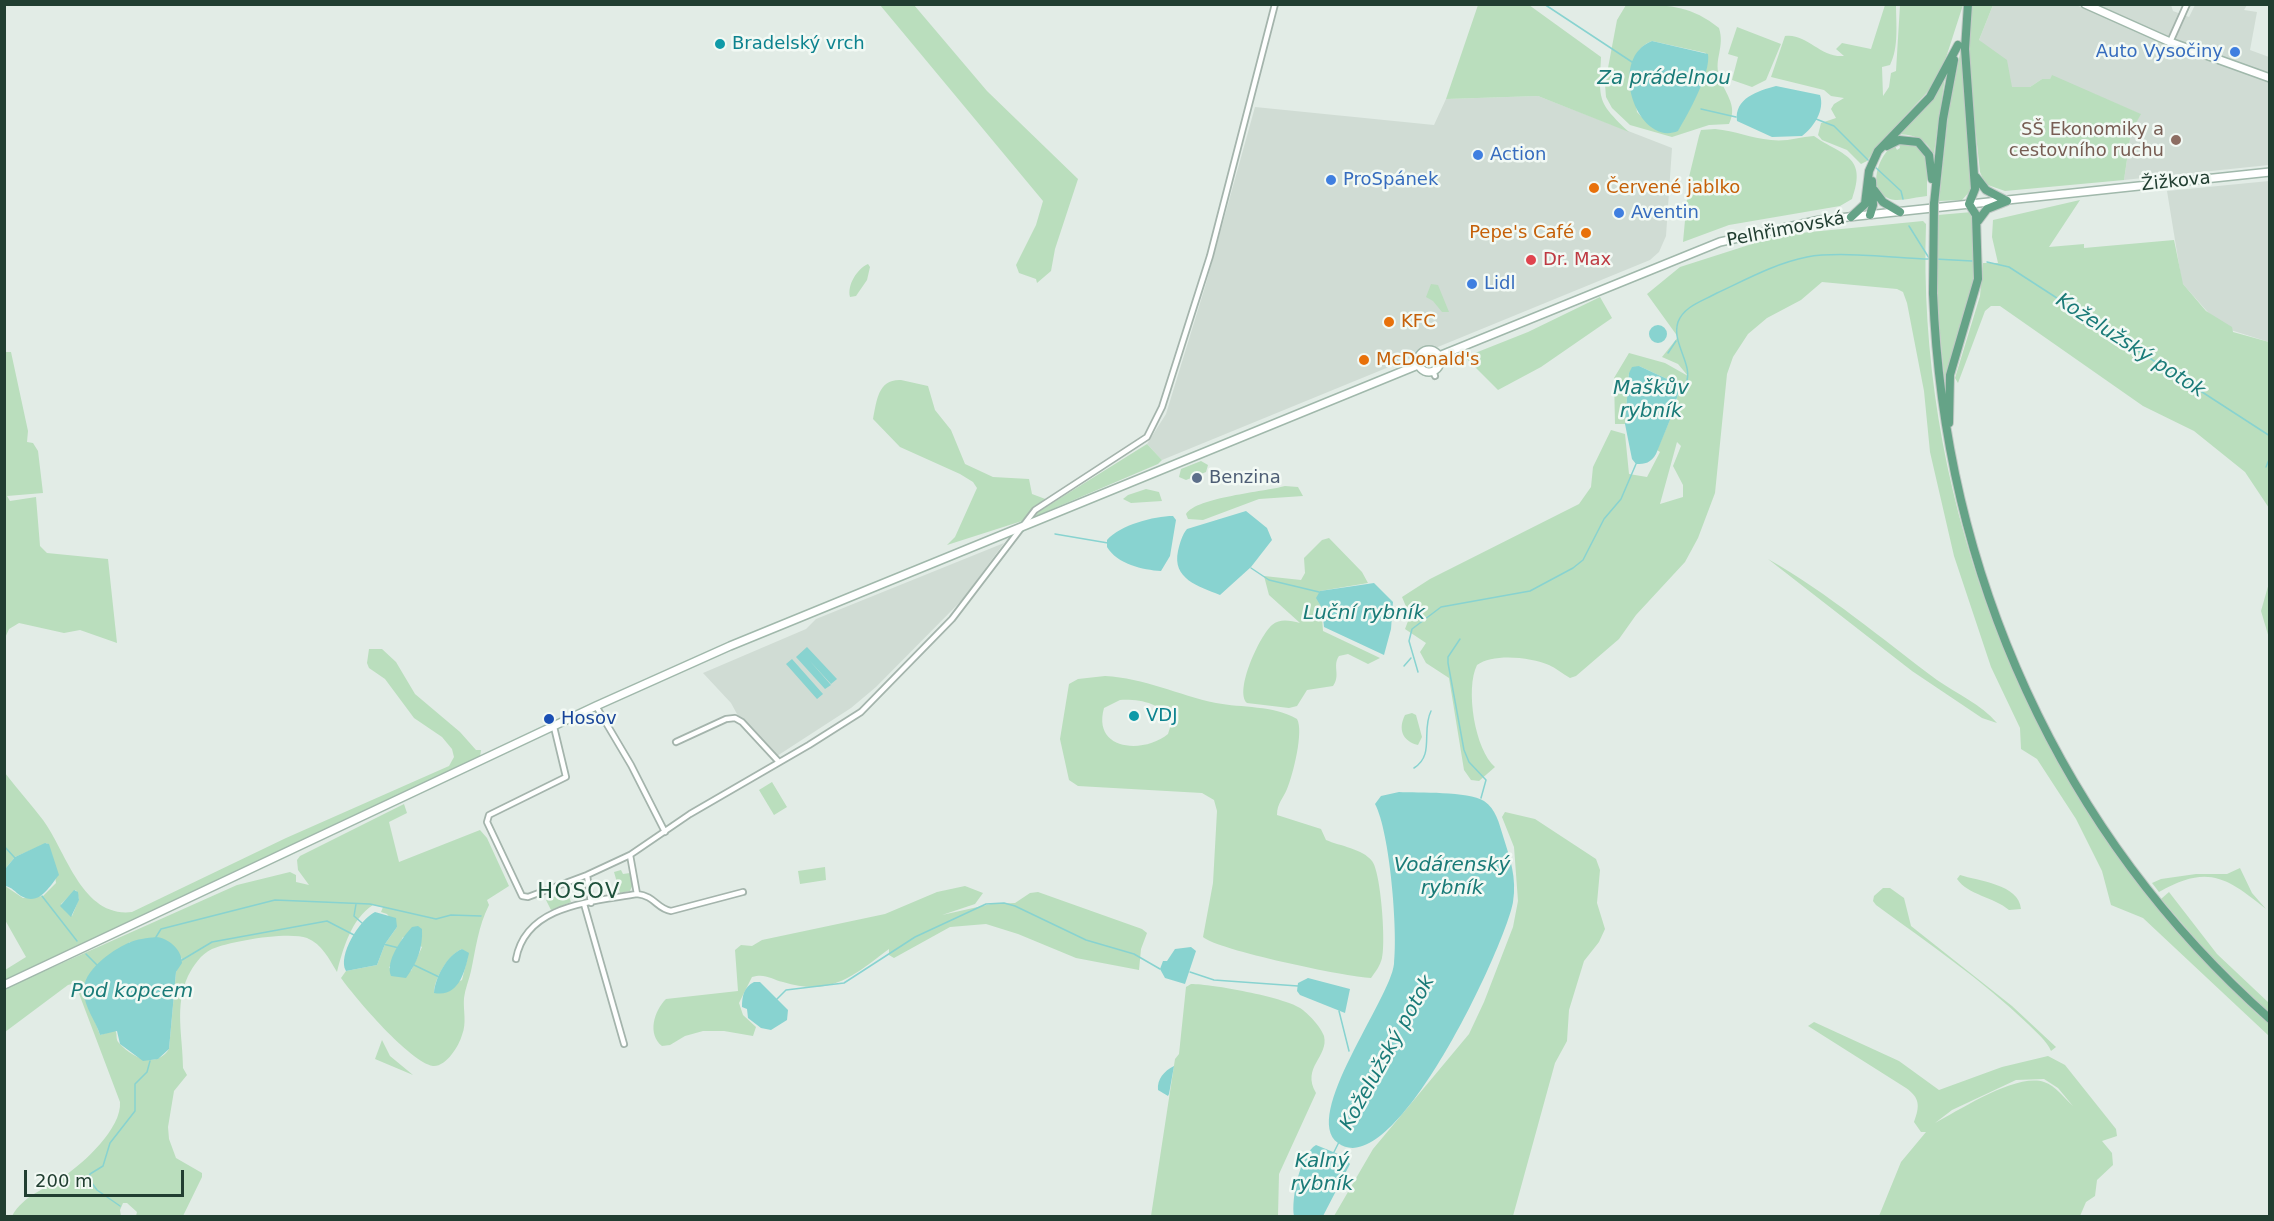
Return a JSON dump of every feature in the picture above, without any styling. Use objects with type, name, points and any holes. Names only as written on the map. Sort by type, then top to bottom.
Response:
[{"type":"main road","points":[[1968,4],[1944,111],[1934,181],[1933,293],[1942,408],[1965,522],[1991,608],[2011,657],[2050,739],[2085,800],[2124,860],[2177,926],[2229,982],[2270,1019]]},
{"type":"main road","points":[[1965,522],[1947,401],[1952,369],[1977,284],[1976,212],[1970,204],[1975,193],[1965,49],[1968,4]]},
{"type":"main road","points":[[2085,4],[2170,42],[2270,78]]},
{"type":"main road","points":[[1870,215],[1865,204],[1876,157],[1885,143],[1930,97],[1958,45]]},
{"type":"main road","points":[[1876,157],[1892,142],[1903,139],[1915,141],[1924,147],[1929,155],[1934,181]]},
{"type":"main road","points":[[1870,215],[1873,205],[1872,168]]},
{"type":"main road","points":[[1974,170],[1982,188],[2007,201]]},
{"type":"main road","name":"Žižkova","points":[[2082,193],[2270,172]]},
{"type":"main road","points":[[1872,186],[1880,199],[1900,212]]},
{"type":"main road","name":"Pelhřimovská","points":[[1439,356],[1720,242],[1798,224],[2082,193]]},
{"type":"main road","points":[[1977,230],[1979,219],[1984,211],[2007,201]]},
{"type":"main road","points":[[1851,217],[1865,204]]},
{"type":"main road","points":[[1433,350],[1439,356],[1439,365],[1434,373],[1424,371],[1418,365],[1418,358],[1423,351],[1433,350]]},
{"type":"main road","points":[[4,985],[596,706],[730,646],[1418,365]]},
{"type":"street","points":[[554,727],[566,777],[489,814],[487,822],[522,896],[528,897],[587,875],[630,855],[861,712],[952,619],[1035,510],[1147,437],[1157,422],[1210,256],[1275,4]]},
{"type":"street","points":[[2170,42],[2187,4]]},
{"type":"street","points":[[596,706],[631,765],[665,832]]},
{"type":"street","points":[[676,742],[735,718],[742,722],[778,762]]},
{"type":"street","points":[[630,855],[638,894]]},
{"type":"street","points":[[587,875],[591,903]]},
{"type":"street","points":[[516,958],[519,942],[537,923],[564,909],[638,894],[651,897],[663,909],[671,911],[742,892]]},
{"type":"street","points":[[584,904],[624,1044]]},
{"type":"shaded area","points":[[2074,4],[2085,9],[2088,5],[2171,5],[2173,11],[2189,17],[2195,5],[2247,5],[2244,10],[2257,12],[2250,50],[2269,57],[2269,165],[2124,180],[2131,132],[2140,114],[2052,76],[2030,87],[2012,88],[1979,40],[1993,5]]},
{"type":"shaded area","points":[[1538,96],[1672,148],[1666,236],[1659,252],[1650,260],[1162,460],[1147,444],[1166,414],[1205,287],[1255,107],[1434,125],[1446,99]]},
{"type":"shaded area","points":[[2269,181],[2269,342],[2221,327],[2182,283],[2167,191]]},
{"type":"shaded area","points":[[1004,543],[963,599],[876,687],[851,708],[777,756],[737,714],[731,703],[703,673],[806,629],[816,619]]},
{"type":"green space","points":[[880,5],[914,5],[987,91],[1078,179],[1055,249],[1051,271],[1037,283],[1036,279],[1019,273],[1016,265],[1036,225],[1043,201]]},
{"type":"green space","points":[[1478,5],[1529,5],[1601,57],[1602,99],[1611,114],[1629,132],[1538,96],[1446,99]]},
{"type":"green space","points":[[1626,5],[1664,6],[1697,14],[1719,28],[1721,41],[1718,69],[1731,104],[1732,117],[1729,124],[1709,125],[1672,137],[1630,125],[1612,108],[1606,97],[1605,84],[1617,20]],"holes":[[[1652,41],[1706,53],[1692,104],[1678,130],[1660,131],[1650,125],[1637,112],[1633,81],[1637,53]]]},
{"type":"green space","points":[[1885,5],[1896,5],[1896,35],[1895,51],[1890,65],[1882,67],[1883,96],[1889,87],[1891,73],[1896,71],[1900,5],[1963,5],[1942,70],[1932,87],[1878,145],[1867,161],[1861,164],[1847,150],[1822,140],[1818,135],[1821,123],[1836,118],[1831,109],[1834,104],[1844,98],[1831,96],[1824,90],[1771,77],[1785,36],[1800,38],[1835,56],[1844,56],[1836,49],[1842,43],[1871,49]]},
{"type":"green space","points":[[1972,5],[1993,5],[1979,40],[2007,60],[2012,87],[2030,87],[2042,79],[2050,79],[2052,75],[2141,114],[2131,132],[2124,180],[2005,191],[1985,184],[1980,172],[1971,88],[1969,46]]},
{"type":"green space","points":[[1737,27],[1781,44],[1766,80],[1752,87],[1732,80],[1738,57],[1728,54]]},
{"type":"green space","points":[[1962,43],[1972,189],[1962,200],[1939,201],[1948,116]]},
{"type":"green space","points":[[1945,78],[1933,153],[1919,138],[1898,134],[1931,100]]},
{"type":"green space","points":[[1715,129],[1777,140],[1814,136],[1843,153],[1854,165],[1857,173],[1852,199],[1840,206],[1729,225],[1683,242],[1689,177],[1699,136],[1701,130]]},
{"type":"green space","points":[[1899,143],[1917,145],[1927,157],[1927,196],[1894,200],[1882,195],[1878,188],[1876,181],[1880,164],[1888,149],[1894,144],[1897,150],[1900,148]]},
{"type":"green space","points":[[2080,200],[2049,247],[2084,244],[2084,248],[2174,240],[2183,284],[2206,311],[2232,327],[2233,332],[2269,342],[2269,508],[2245,472],[2194,431],[2143,406],[2000,306],[1991,306],[1985,311],[1958,383],[1955,378],[1980,296],[1983,263],[1998,263],[1992,237],[1993,220]]},
{"type":"green space","points":[[1972,212],[1974,285],[1945,386],[1937,302],[1938,215]]},
{"type":"green space","points":[[1923,221],[1926,224],[1927,321],[1938,418],[1959,514],[1988,607],[2025,697],[2071,784],[2125,865],[2186,940],[2236,994],[2269,1024],[2269,1036],[2143,918],[2111,905],[2102,871],[2076,819],[2037,759],[2021,749],[2020,728],[1991,667],[1954,556],[1930,452],[1924,391],[1907,303],[1903,292],[1897,289],[1822,282],[1801,300],[1767,318],[1748,334],[1733,357],[1727,374],[1715,493],[1698,538],[1685,562],[1636,615],[1619,639],[1576,676],[1570,678],[1549,665],[1523,658],[1492,659],[1477,665],[1472,689],[1474,719],[1482,747],[1495,767],[1479,781],[1471,780],[1464,770],[1449,678],[1426,663],[1420,652],[1426,643],[1405,629],[1410,616],[1402,597],[1430,579],[1579,504],[1591,487],[1593,467],[1611,430],[1625,434],[1629,474],[1647,477],[1660,452],[1657,450],[1672,415],[1680,387],[1639,366],[1629,373],[1625,424],[1615,424],[1614,378],[1629,353],[1665,363],[1688,376],[1678,364],[1662,357],[1678,337],[1647,294],[1680,267],[1780,235]],"holes":[[[1677,442],[1681,446],[1673,466],[1683,485],[1683,497],[1660,504]]]},
{"type":"green space","points":[[868,264],[870,267],[867,280],[856,296],[850,297],[850,287],[854,278]]},
{"type":"green space","points":[[1431,284],[1438,285],[1449,312],[1442,312],[1433,301],[1426,297]]},
{"type":"green space","points":[[1600,297],[1612,318],[1541,367],[1498,390],[1465,357],[1528,332]]},
{"type":"green space","points":[[4,342],[6,352],[11,352],[28,431],[27,442],[33,443],[38,451],[43,493],[7,496],[10,501],[36,497],[40,546],[47,553],[108,559],[117,643],[80,630],[64,633],[19,623],[9,629],[5,638]]},
{"type":"green space","points":[[901,380],[928,386],[935,410],[951,430],[965,464],[993,477],[1029,479],[1032,494],[1048,500],[1022,521],[947,545],[955,537],[977,488],[973,482],[960,474],[900,447],[873,419],[883,387],[887,383]]},
{"type":"green space","points":[[1147,444],[1162,460],[1158,464],[1036,516],[1038,512]]},
{"type":"green space","points":[[1201,461],[1208,465],[1206,472],[1186,480],[1179,477],[1181,469]]},
{"type":"green space","points":[[1285,486],[1298,487],[1303,496],[1259,499],[1203,520],[1188,519],[1186,514],[1203,503],[1217,499]]},
{"type":"green space","points":[[1146,489],[1159,492],[1162,501],[1131,503],[1123,499],[1128,495]]},
{"type":"green space","points":[[1329,538],[1362,572],[1368,583],[1320,591],[1323,631],[1380,658],[1368,664],[1348,654],[1339,656],[1333,686],[1307,690],[1297,706],[1289,708],[1247,703],[1244,697],[1246,676],[1261,640],[1272,625],[1279,621],[1300,623],[1269,595],[1264,576],[1301,580],[1305,573],[1304,558],[1322,540]]},
{"type":"green space","points":[[1768,559],[1833,601],[1937,680],[1984,710],[1997,723],[1982,718],[1912,671]]},
{"type":"green space","points":[[2269,583],[2269,638],[2261,611]]},
{"type":"green space","points":[[369,649],[382,649],[396,662],[415,694],[460,732],[476,750],[481,750],[480,757],[5,980],[5,970],[26,957],[5,920],[5,886],[23,898],[43,896],[56,883],[52,855],[47,843],[15,857],[5,869],[5,773],[43,820],[77,880],[88,894],[100,905],[115,911],[132,912],[286,838],[449,766],[454,757],[452,749],[442,737],[414,718],[385,679],[369,668],[367,663]],"holes":[[[76,890],[79,899],[72,916],[61,904]]]},
{"type":"green space","points":[[1119,677],[1216,703],[1278,711],[1297,719],[1299,733],[1295,764],[1277,815],[1321,829],[1326,840],[1357,851],[1372,861],[1378,879],[1382,908],[1383,950],[1378,968],[1371,978],[1311,968],[1256,955],[1232,949],[1203,937],[1213,883],[1217,811],[1214,800],[1202,793],[1078,786],[1069,780],[1060,739],[1069,684],[1078,679]],"holes":[[[1120,700],[1149,703],[1162,710],[1172,721],[1168,734],[1158,740],[1134,746],[1122,745],[1113,740],[1106,733],[1102,722],[1104,708]]]},
{"type":"green space","points":[[1412,713],[1416,715],[1422,737],[1418,745],[1408,741],[1402,730],[1405,715]]},
{"type":"green space","points":[[772,782],[787,807],[774,815],[759,790]]},
{"type":"green space","points":[[404,804],[407,813],[389,822],[399,862],[480,830],[487,838],[509,886],[487,900],[489,905],[480,929],[465,995],[463,1030],[458,1045],[447,1060],[433,1066],[411,1054],[358,1000],[341,978],[346,971],[377,965],[385,944],[397,927],[387,914],[381,912],[383,907],[373,905],[359,918],[345,944],[337,972],[325,952],[317,944],[298,936],[259,938],[212,949],[192,968],[181,999],[183,1068],[187,1075],[174,1091],[168,1127],[169,1139],[176,1158],[202,1173],[183,1216],[136,1216],[137,1212],[127,1203],[123,1203],[120,1210],[121,1216],[12,1216],[28,1198],[63,1177],[91,1154],[115,1123],[120,1102],[75,983],[68,985],[5,1032],[4,989],[237,885],[290,872],[296,875],[296,882],[309,885],[298,870],[297,860],[300,856]],"holes":[[[403,937],[422,947],[411,971],[389,968]],[[130,942],[182,958],[176,972],[169,1049],[164,1055],[151,1060],[137,1057],[118,1041],[115,1030],[100,1035],[84,992],[97,966]],[[462,949],[468,956],[462,980],[434,993],[436,981],[443,968]]]},
{"type":"green space","points":[[1505,812],[1535,819],[1596,859],[1600,870],[1597,903],[1605,929],[1599,942],[1584,961],[1569,1010],[1567,1041],[1555,1063],[1513,1216],[1334,1216],[1373,1149],[1469,1034],[1484,1002],[1513,927],[1518,901],[1514,847],[1502,817]]},
{"type":"green space","points":[[825,867],[826,880],[800,884],[798,871]]},
{"type":"green space","points":[[2240,868],[2252,893],[2266,909],[2239,889],[2215,878],[2190,879],[2159,892],[2152,883],[2161,879],[2196,874],[2227,874]]},
{"type":"green space","points":[[621,870],[623,874],[630,873],[633,884],[630,891],[620,893],[614,872]]},
{"type":"green space","points":[[1960,875],[2006,889],[2019,901],[2021,909],[2009,910],[1968,889],[1957,879]]},
{"type":"green space","points":[[965,886],[983,893],[975,904],[942,915],[991,904],[1015,903],[1030,893],[1038,892],[1142,929],[1147,933],[1141,949],[1139,970],[1076,958],[1018,934],[986,924],[950,927],[894,958],[889,955],[889,949],[864,968],[828,985],[800,986],[764,976],[752,977],[739,1003],[743,1015],[756,1027],[753,1036],[724,1031],[703,1031],[685,1036],[670,1045],[662,1046],[657,1041],[654,1023],[658,1010],[666,999],[738,991],[735,950],[741,945],[752,946],[762,940],[885,914],[937,892]]},
{"type":"green space","points":[[1883,888],[1890,888],[1904,898],[1911,926],[2012,1006],[2056,1047],[2051,1051],[2038,1033],[1992,992],[1876,905],[1873,901],[1874,896]]},
{"type":"green space","points":[[567,892],[571,902],[551,910],[546,900]]},
{"type":"green space","points":[[2169,892],[2217,954],[2269,1003],[2269,1013],[2205,950],[2161,899]]},
{"type":"green space","points":[[1191,984],[1247,992],[1291,1004],[1310,1017],[1324,1036],[1323,1050],[1313,1069],[1312,1076],[1312,1084],[1316,1093],[1279,1174],[1278,1216],[1151,1216],[1175,1059],[1179,1054],[1186,987]]},
{"type":"green space","points":[[1814,1022],[1899,1061],[1939,1090],[2002,1067],[2048,1056],[2065,1065],[2116,1129],[2117,1136],[2102,1141],[2112,1153],[2113,1165],[2097,1180],[2095,1196],[2086,1202],[2080,1216],[1879,1216],[1901,1162],[1926,1132],[1921,1132],[1914,1122],[1918,1103],[1914,1095],[1906,1088],[1808,1026]],"holes":[[[2044,1079],[2058,1088],[2073,1106],[2052,1086],[2044,1082],[2032,1081],[1988,1094],[1935,1123],[1952,1110],[2016,1080]]]},
{"type":"green space","points":[[382,1040],[390,1056],[413,1075],[375,1059]]},
{"type":"water","name":"Za prádelnou","points":[[1652,41],[1708,54],[1706,72],[1693,104],[1678,131],[1664,133],[1651,127],[1640,115],[1633,99],[1629,82],[1631,65],[1638,51]]},
{"type":"water","name":"Za prádelnou","points":[[1776,86],[1820,95],[1820,112],[1811,128],[1802,136],[1772,137],[1737,121],[1737,113],[1743,101],[1755,93]]},
{"type":"water","points":[[1658,325],[1665,327],[1667,334],[1665,341],[1658,343],[1651,341],[1649,334],[1651,327]]},
{"type":"water","name":"Maškův rybník","points":[[1639,366],[1680,387],[1672,415],[1656,454],[1648,462],[1636,464],[1632,459],[1625,424],[1629,373],[1632,367]]},
{"type":"water","points":[[1246,511],[1267,528],[1272,540],[1251,567],[1220,595],[1188,580],[1183,575],[1177,561],[1180,542],[1187,529]]},
{"type":"water","points":[[1173,516],[1176,520],[1170,556],[1161,571],[1124,562],[1111,553],[1107,547],[1107,540],[1120,530],[1147,520]]},
{"type":"water","name":"Luční rybník","points":[[1374,583],[1393,602],[1391,629],[1384,655],[1324,627],[1322,608],[1316,598],[1320,591]]},
{"type":"water","points":[[807,647],[837,679],[831,684],[809,660],[831,685],[825,689],[796,657]]},
{"type":"water","points":[[792,659],[823,694],[817,699],[786,664]]},
{"type":"water","name":"Vodárenský rybník","points":[[1399,792],[1467,796],[1488,804],[1496,817],[1508,852],[1513,876],[1513,902],[1491,963],[1470,1008],[1417,1096],[1388,1129],[1362,1146],[1338,1143],[1330,1129],[1331,1109],[1338,1084],[1389,981],[1394,964],[1395,929],[1392,882],[1385,836],[1375,804],[1381,796]]},
{"type":"water","points":[[45,843],[49,844],[59,875],[48,889],[39,897],[28,899],[5,886],[5,869],[15,857]]},
{"type":"water","points":[[74,890],[78,892],[79,900],[71,917],[60,906]]},
{"type":"water","points":[[375,912],[396,918],[397,927],[385,944],[377,965],[346,971],[344,964],[347,948],[363,922]]},
{"type":"water","points":[[418,926],[422,929],[421,943],[413,967],[406,978],[391,976],[392,957],[412,927]]},
{"type":"water","name":"Pod kopcem","points":[[156,937],[174,945],[180,953],[182,963],[176,972],[169,1049],[158,1059],[143,1061],[120,1044],[117,1031],[100,1035],[86,1003],[84,992],[85,984],[93,969],[114,951],[131,942]]},
{"type":"water","points":[[1191,947],[1196,951],[1185,984],[1165,978],[1160,969],[1163,961],[1167,961],[1175,949]]},
{"type":"water","points":[[462,949],[469,953],[459,982],[449,991],[434,993],[443,968],[451,956]]},
{"type":"water","points":[[1308,978],[1350,989],[1345,1013],[1300,995],[1297,991],[1298,983]]},
{"type":"water","points":[[754,982],[760,982],[788,1010],[787,1020],[771,1030],[761,1028],[748,1018],[747,1009],[742,1007],[744,992]]},
{"type":"water","points":[[1174,1066],[1168,1096],[1158,1090],[1159,1082],[1164,1073]]},
{"type":"water","name":"Kalný rybník","points":[[1316,1145],[1343,1156],[1350,1164],[1323,1216],[1294,1216],[1294,1199],[1301,1167],[1310,1150]]},
{"type":"waterway","points":[[1544,4],[1632,62]]},
{"type":"waterway","points":[[1701,109],[1736,117]]},
{"type":"waterway","points":[[1816,119],[1834,126],[1871,163]]},
{"type":"waterway","points":[[1874,166],[1901,191],[1903,199]]},
{"type":"waterway","points":[[1909,226],[1929,258]]},
{"type":"waterway","name":"Koželužský potok","points":[[1679,387],[1686,383],[1688,376],[1677,338],[1678,322],[1689,308],[1700,301],[1750,277],[1807,257],[1851,255],[1930,259]]},
{"type":"waterway","name":"Koželužský potok","points":[[1935,259],[1972,261]]},
{"type":"waterway","name":"Koželužský potok","points":[[1987,262],[2009,267],[2270,436]]},
{"type":"waterway","points":[[1668,353],[1676,341]]},
{"type":"waterway","points":[[2266,467],[2270,457]]},
{"type":"waterway","name":"Koželužský potok","points":[[1418,672],[1409,641],[1412,629],[1441,607],[1530,591],[1573,568],[1583,560],[1604,519],[1621,499],[1636,464]]},
{"type":"waterway","points":[[1055,534],[1108,543]]},
{"type":"waterway","points":[[4,561],[4,566]]},
{"type":"waterway","points":[[1251,568],[1269,580],[1319,592]]},
{"type":"waterway","points":[[1460,639],[1448,657],[1448,663],[1464,750],[1469,762],[1486,780],[1481,798]]},
{"type":"waterway","points":[[1404,666],[1411,658]]},
{"type":"waterway","name":"Koželužský potok","points":[[1414,768],[1420,763],[1426,750],[1428,719],[1431,711]]},
{"type":"waterway","points":[[4,846],[15,858]]},
{"type":"waterway","points":[[42,896],[77,941]]},
{"type":"waterway","points":[[156,937],[161,929],[275,900],[370,904],[436,919],[451,915],[481,916]]},
{"type":"waterway","points":[[777,999],[786,990],[844,983],[915,937],[986,904],[1004,903],[1015,906],[1086,940],[1134,954],[1160,969]]},
{"type":"waterway","points":[[356,904],[354,916],[362,923]]},
{"type":"waterway","points":[[182,960],[212,942],[327,921],[356,936]]},
{"type":"waterway","points":[[383,944],[399,948]]},
{"type":"waterway","points":[[86,954],[97,965]]},
{"type":"waterway","points":[[414,965],[439,977]]},
{"type":"waterway","points":[[1190,972],[1214,980],[1298,986]]},
{"type":"waterway","points":[[1339,1011],[1349,1051]]},
{"type":"waterway","points":[[120,1206],[97,1190],[89,1179],[90,1174],[103,1166],[110,1143],[135,1111],[135,1084],[147,1072],[150,1061]]},
{"type":"waterway","name":"Koželužský potok","points":[[1333,1154],[1339,1142]]},
{"type":"place","name":"Bradelský vrch","points":[[720,44]]},
{"type":"place","name":"Auto Vysočiny","points":[[2235,52]]},
{"type":"place","name":"SŠ Ekonomiky a cestovního ruchu","points":[[2176,140]]},
{"type":"place","name":"Action","points":[[1478,155]]},
{"type":"place","name":"ProSpánek","points":[[1331,180]]},
{"type":"place","name":"Červené jablko","points":[[1594,188]]},
{"type":"place","name":"Aventin","points":[[1619,213]]},
{"type":"place","name":"Pepe's Café","points":[[1586,233]]},
{"type":"place","name":"Dr. Max","points":[[1531,260]]},
{"type":"place","name":"Lidl","points":[[1472,284]]},
{"type":"place","name":"KFC","points":[[1389,322]]},
{"type":"place","name":"McDonald's","points":[[1364,360]]},
{"type":"place","name":"Benzina","points":[[1197,478]]},
{"type":"place","name":"VDJ","points":[[1134,716]]},
{"type":"place","name":"Hosov","points":[[549,719]]},
{"type":"district","name":"HOSOV","points":[[579,893]]}]
